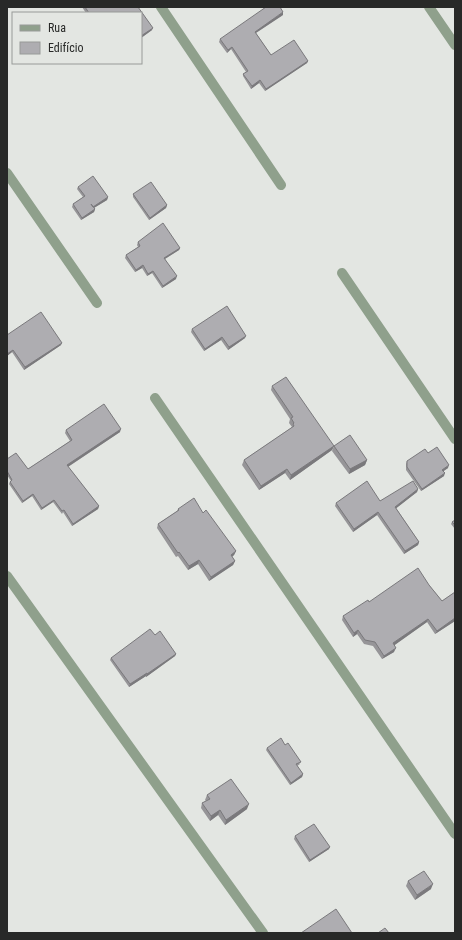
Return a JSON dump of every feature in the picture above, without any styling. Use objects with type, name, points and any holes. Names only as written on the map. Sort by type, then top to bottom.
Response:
[{"type":"street","points":[[161,7],[281,185]]},
{"type":"street","points":[[429,7],[455,46]]},
{"type":"street","points":[[7,173],[97,303]]},
{"type":"street","points":[[342,273],[455,439]]},
{"type":"street","points":[[154,398],[455,834]]},
{"type":"street","points":[[7,576],[263,933]]},
{"type":"building","points":[[85,7],[138,7],[142,12],[88,12]]},
{"type":"building","points":[[266,7],[280,7],[283,12],[255,32],[271,55],[294,40],[308,61],[266,89],[260,80],[252,86],[243,74],[248,71],[232,47],[228,50],[220,39]]},
{"type":"building","points":[[142,13],[153,28],[142,35]]},
{"type":"building","points":[[93,176],[108,197],[93,207],[95,209],[82,218],[73,204],[85,196],[78,187]]},
{"type":"building","points":[[151,182],[167,205],[150,218],[133,194]]},
{"type":"building","points":[[163,223],[180,248],[164,258],[177,276],[163,286],[153,271],[148,274],[143,265],[136,270],[126,255],[140,246],[138,242]]},
{"type":"building","points":[[227,306],[246,336],[229,347],[222,337],[205,349],[192,329]]},
{"type":"building","points":[[41,312],[62,343],[25,367],[13,350],[7,354],[7,335]]},
{"type":"building","points":[[286,377],[334,446],[291,475],[287,469],[261,486],[244,460],[294,426],[291,418],[293,417],[272,386]]},
{"type":"building","points":[[104,404],[121,429],[67,465],[99,506],[73,524],[64,510],[62,511],[54,500],[42,508],[33,494],[23,501],[10,482],[12,480],[7,471],[7,459],[16,453],[28,469],[72,440],[66,430]]},
{"type":"building","points":[[350,435],[367,460],[350,469],[334,446]]},
{"type":"building","points":[[437,447],[449,465],[442,470],[445,473],[422,489],[407,467],[407,461],[425,449],[428,453]]},
{"type":"building","points":[[367,481],[380,501],[413,481],[418,489],[395,507],[419,542],[405,551],[378,512],[354,529],[336,503]]},
{"type":"building","points":[[194,498],[203,513],[206,510],[236,551],[231,555],[235,561],[211,577],[199,560],[189,566],[158,524]]},
{"type":"building","points":[[418,568],[442,601],[455,592],[455,618],[437,631],[428,619],[393,643],[396,648],[384,656],[375,642],[365,640],[358,630],[354,633],[343,616],[368,600],[369,602]]},
{"type":"building","points":[[150,629],[155,635],[160,631],[176,654],[130,684],[111,658]]},
{"type":"building","points":[[281,738],[285,745],[288,743],[301,762],[296,764],[303,774],[291,783],[267,748]]},
{"type":"building","points":[[231,779],[249,804],[226,820],[220,810],[211,816],[202,803],[210,799],[207,795]]},
{"type":"building","points":[[314,824],[330,847],[310,860],[295,836]]},
{"type":"building","points":[[424,871],[433,884],[417,895],[408,881]]},
{"type":"building","points":[[336,909],[352,933],[301,933]]},
{"type":"building","points":[[385,928],[389,933],[378,933]]}]
